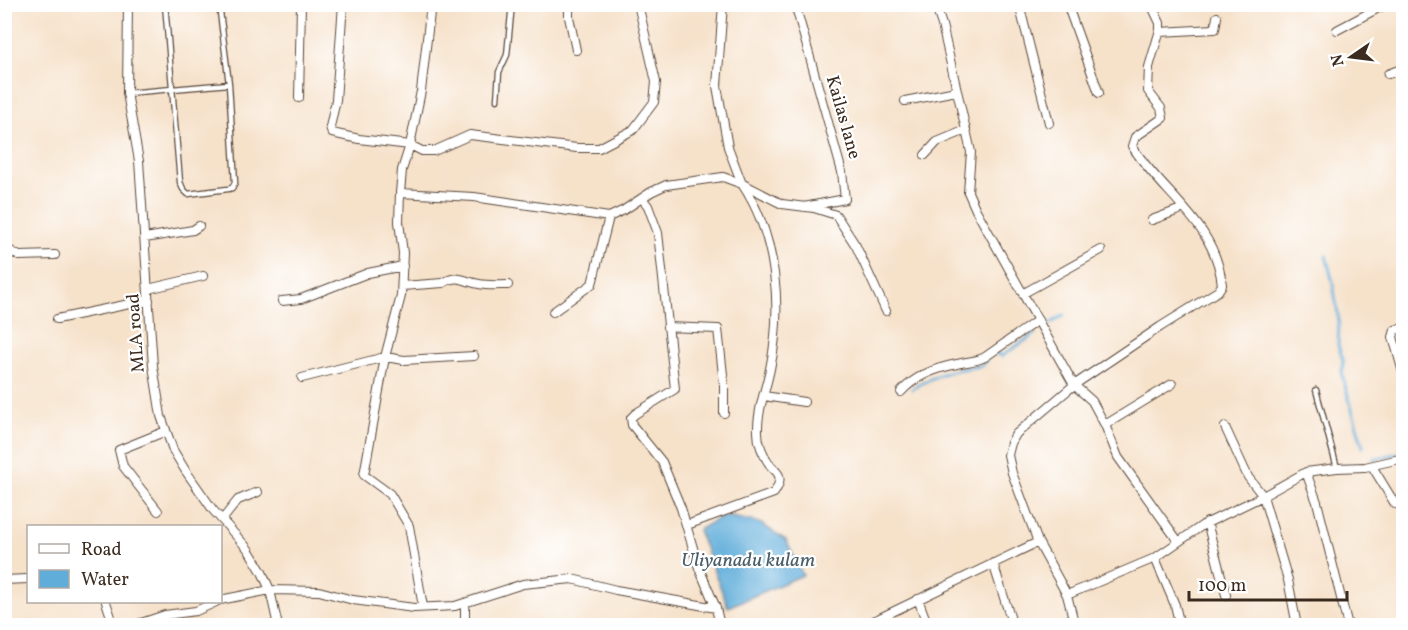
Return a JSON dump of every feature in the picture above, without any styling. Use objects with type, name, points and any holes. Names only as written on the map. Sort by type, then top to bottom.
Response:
[{"type":"street","name":"MLA road","points":[[128,4],[127,93],[139,161],[153,366],[160,416],[173,450],[185,470],[222,520],[248,549],[270,590],[278,626]]},
{"type":"street","points":[[299,98],[301,4]]},
{"type":"street","points":[[343,4],[336,100],[331,131],[339,136],[410,145],[422,151],[434,151],[470,135],[577,148],[599,148],[633,130],[654,102],[656,82],[638,4]]},
{"type":"street","points":[[423,608],[409,526],[390,494],[364,475],[385,357],[401,296],[403,253],[399,222],[402,170],[410,145],[421,91],[431,4]]},
{"type":"street","points":[[569,4],[569,17],[576,50]]},
{"type":"street","points":[[687,525],[774,493],[779,485],[779,476],[763,454],[759,443],[758,423],[771,367],[776,304],[772,253],[755,203],[742,184],[728,147],[717,86],[723,4]]},
{"type":"street","name":"Kailas lane","points":[[795,4],[842,172],[844,200],[804,207]]},
{"type":"street","points":[[935,4],[942,25],[971,152],[968,192],[976,210],[1074,385],[1092,401],[1106,425],[1118,457],[1178,541]]},
{"type":"street","points":[[1019,4],[1049,123]]},
{"type":"street","points":[[1067,4],[1099,93]]},
{"type":"street","points":[[1076,626],[1067,595],[1038,542],[1012,473],[1008,455],[1011,443],[1016,434],[1074,385],[1218,291],[1221,285],[1207,236],[1139,158],[1132,146],[1135,137],[1163,118],[1161,108],[1148,91],[1149,67],[1160,32],[1160,23],[1151,4]]},
{"type":"street","points":[[1337,30],[1386,4]]},
{"type":"street","points":[[1401,4],[1404,8]]},
{"type":"street","points":[[1160,32],[1215,29],[1217,17]]},
{"type":"street","points":[[1388,74],[1404,68]]},
{"type":"street","points":[[906,101],[956,91]]},
{"type":"street","points":[[925,155],[937,142],[966,130]]},
{"type":"street","points":[[400,193],[474,196],[609,217],[666,185],[723,177],[782,204],[836,215],[856,246],[886,311]]},
{"type":"street","points":[[642,198],[648,206],[658,233],[675,389],[635,414],[631,418],[632,424],[662,462],[687,525],[699,568],[716,608],[720,626]]},
{"type":"street","points":[[1152,220],[1184,208]]},
{"type":"street","points":[[553,312],[592,284],[609,217]]},
{"type":"street","points":[[145,238],[193,230],[199,226]]},
{"type":"street","points":[[4,247],[19,256],[55,255]]},
{"type":"street","points":[[1024,293],[1101,250]]},
{"type":"street","points":[[282,301],[301,299],[368,273],[403,266]]},
{"type":"street","points":[[148,289],[203,276]]},
{"type":"street","points":[[402,286],[424,286],[462,278],[476,284],[507,285]]},
{"type":"street","points":[[57,319],[149,300]]},
{"type":"street","points":[[901,392],[929,372],[957,363],[978,361],[1038,321]]},
{"type":"street","points":[[668,327],[718,329],[724,384],[724,413]]},
{"type":"street","points":[[1404,328],[1395,330],[1393,337],[1404,376]]},
{"type":"street","points":[[302,378],[385,357],[404,360],[474,356]]},
{"type":"street","points":[[1106,425],[1172,384]]},
{"type":"street","points":[[764,396],[804,402]]},
{"type":"street","points":[[1225,427],[1248,477],[1263,496],[1288,580],[1297,626]]},
{"type":"street","points":[[158,511],[123,466],[119,450],[166,431]]},
{"type":"street","points":[[1067,595],[1155,558],[1207,522],[1263,496],[1306,472],[1372,466],[1404,458]]},
{"type":"street","points":[[1372,466],[1395,504]]},
{"type":"street","points":[[1306,472],[1317,502],[1348,626]]},
{"type":"street","points":[[222,520],[238,500],[258,492]]},
{"type":"street","points":[[1207,522],[1226,595]]},
{"type":"street","points":[[864,626],[1038,542]]},
{"type":"street","points":[[1155,558],[1175,605],[1180,626]]},
{"type":"street","points":[[993,563],[1013,626]]},
{"type":"street","points":[[4,580],[27,579]]},
{"type":"street","points":[[222,600],[270,590],[319,591],[353,600],[423,608],[455,606],[523,584],[572,579],[616,590],[716,608]]},
{"type":"street","points":[[918,599],[928,626]]},
{"type":"street","points":[[106,603],[111,623],[114,626]]},
{"type":"street","points":[[132,626],[165,615],[196,610],[214,603]]},
{"type":"street","points":[[465,603],[465,626]]},
{"type":"street","points":[[165,615],[169,626]]},
{"type":"lane","points":[[165,4],[180,182],[188,194],[228,189],[232,188],[235,183],[229,84],[219,4]]},
{"type":"lane","points":[[497,100],[499,72],[507,55],[512,4]]},
{"type":"lane","points":[[127,93],[229,84]]},
{"type":"lane","points":[[1316,390],[1337,468]]},
{"type":"water","name":"Uliyanadu kulam","points":[[727,516],[760,523],[786,540],[803,575],[728,607],[698,530]]},
{"type":"waterway","points":[[1326,256],[1339,322],[1338,345],[1343,360],[1342,375],[1363,447]]},
{"type":"waterway","points":[[1050,324],[1064,315]]},
{"type":"waterway","points":[[995,353],[1002,356],[1035,334]]},
{"type":"waterway","points":[[912,389],[945,373],[981,366],[986,360]]},
{"type":"waterway","points":[[1374,459],[1404,452]]}]
